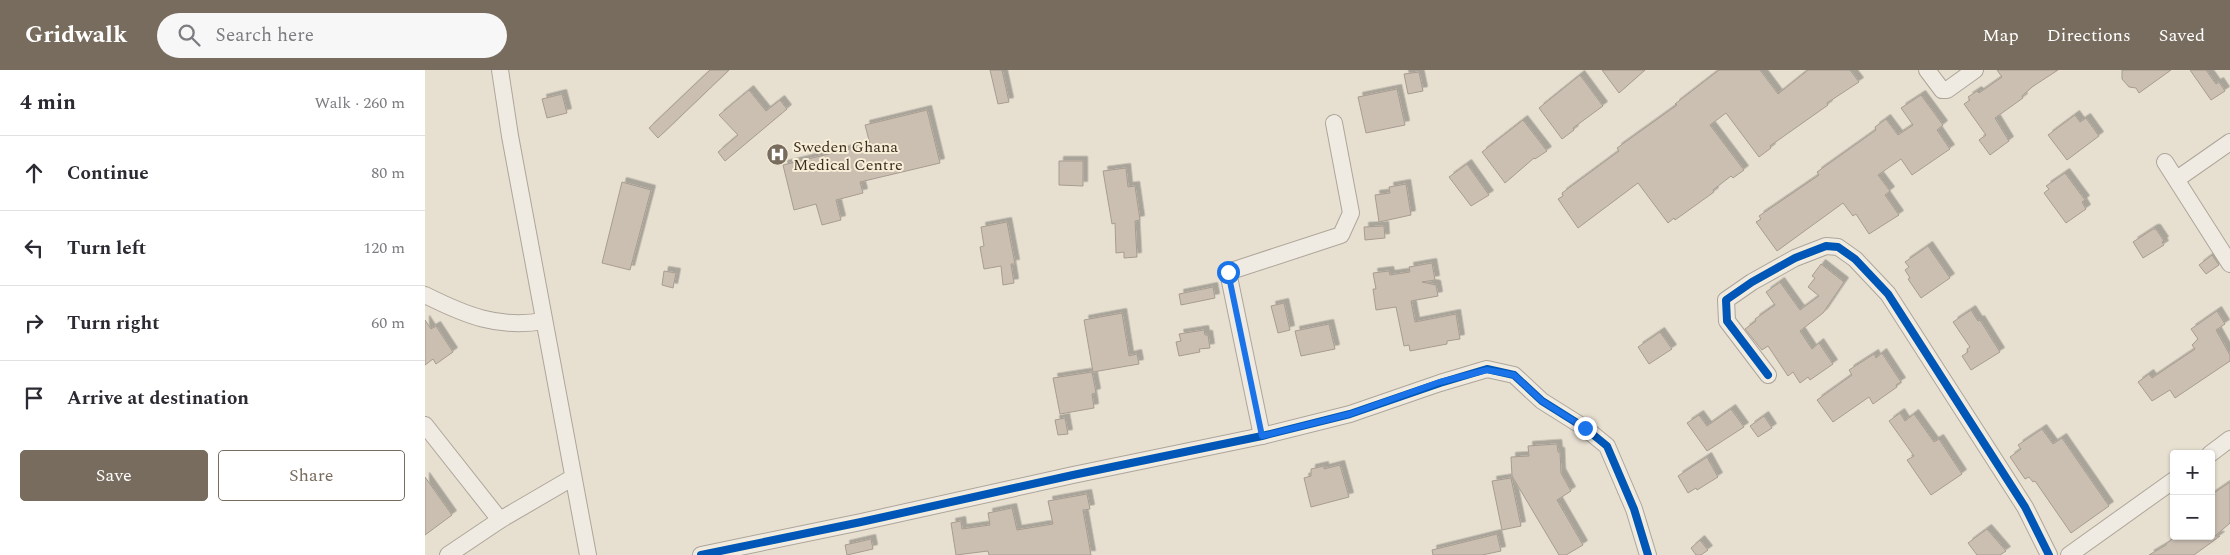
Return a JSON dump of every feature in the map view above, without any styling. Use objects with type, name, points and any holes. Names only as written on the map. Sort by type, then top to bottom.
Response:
[{"type":"street","points":[[500,70],[572,478],[588,555]]},
{"type":"street","points":[[1927,70],[1942,90],[1947,90],[1975,70]]},
{"type":"street","points":[[1262,436],[1228,272],[1341,235],[1351,213],[1334,123]]},
{"type":"street","points":[[2177,179],[2230,142]]},
{"type":"street","points":[[2165,162],[2230,264]]},
{"type":"street","points":[[1767,375],[1727,321],[1727,300],[1752,282],[1795,258],[1826,246],[1838,247],[1855,259],[1888,294],[2025,507],[2049,555]]},
{"type":"street","points":[[425,295],[460,312],[500,323],[525,324],[544,321]]},
{"type":"street","points":[[701,555],[1262,436],[1350,414],[1440,382],[1487,370],[1514,375],[1542,401],[1585,428],[1607,446],[1634,509],[1649,555]]},
{"type":"street","points":[[425,425],[500,520]]},
{"type":"street","points":[[2215,450],[2230,439]]},
{"type":"street","points":[[449,555],[500,520],[572,478]]},
{"type":"street","points":[[2069,555],[2170,483]]},
{"type":"building","points":[[710,70],[729,70],[658,138],[649,128]]},
{"type":"building","points":[[990,70],[1002,70],[1009,102],[998,104]]},
{"type":"building","points":[[1602,70],[1645,70],[1619,93]]},
{"type":"building","points":[[1719,70],[1760,70],[1778,94],[1808,70],[1850,70],[1859,82],[1827,103],[1828,105],[1770,146],[1771,148],[1759,157],[1726,113],[1710,125],[1744,170],[1733,178],[1731,176],[1713,190],[1714,192],[1675,220],[1674,218],[1668,223],[1638,183],[1578,228],[1558,199],[1563,196],[1562,193],[1619,151],[1617,148],[1677,105],[1675,104]]},
{"type":"building","points":[[1997,70],[2058,70],[2032,87],[2022,96],[2023,98],[1995,118],[2009,141],[1990,155],[1979,140],[1986,135],[1964,104],[1970,100],[1968,97],[1977,91],[1979,93],[2002,77]]},
{"type":"building","points":[[2122,70],[2171,70],[2139,93],[2136,88],[2129,87],[2122,79]]},
{"type":"building","points":[[2190,70],[2206,70],[2216,84],[2219,82],[2225,91],[2211,100]]},
{"type":"building","points":[[1419,72],[1423,91],[1408,94],[1404,74]]},
{"type":"building","points":[[1580,75],[1603,106],[1573,128],[1574,130],[1562,139],[1539,108]]},
{"type":"building","points":[[1397,89],[1405,125],[1366,133],[1358,97]]},
{"type":"building","points":[[749,90],[766,111],[780,100],[787,109],[725,161],[718,152],[738,135],[719,115]]},
{"type":"building","points":[[562,94],[567,113],[547,118],[542,99]]},
{"type":"building","points":[[1921,95],[1943,125],[1937,130],[1950,149],[1912,175],[1901,159],[1878,175],[1890,191],[1885,195],[1899,215],[1869,234],[1856,214],[1853,216],[1843,203],[1777,251],[1756,222],[1761,219],[1759,216],[1819,175],[1817,172],[1876,130],[1875,127],[1886,119],[1898,135],[1913,125],[1901,108]]},
{"type":"building","points":[[927,110],[940,163],[860,182],[863,193],[836,200],[841,220],[822,225],[816,204],[794,210],[783,165],[870,144],[865,125]]},
{"type":"building","points":[[2075,115],[2080,122],[2086,118],[2099,136],[2067,160],[2048,135]]},
{"type":"building","points":[[1523,120],[1547,151],[1534,158],[1505,183],[1482,152]]},
{"type":"building","points":[[1059,161],[1083,161],[1083,186],[1059,185]]},
{"type":"building","points":[[1467,164],[1489,195],[1471,206],[1449,177]]},
{"type":"building","points":[[1126,168],[1128,187],[1135,186],[1140,220],[1135,221],[1137,257],[1124,258],[1124,252],[1116,253],[1115,223],[1112,224],[1103,171]]},
{"type":"building","points":[[2065,173],[2085,200],[2082,202],[2086,209],[2066,223],[2044,193],[2049,189],[2046,186]]},
{"type":"building","points":[[622,182],[651,190],[630,270],[602,263]]},
{"type":"building","points":[[1406,184],[1411,215],[1379,222],[1375,195],[1390,193],[1389,187]]},
{"type":"building","points":[[1007,222],[1015,264],[1011,264],[1014,283],[1003,285],[1001,266],[984,269],[980,247],[984,246],[981,227]]},
{"type":"building","points":[[1384,226],[1385,238],[1365,240],[1364,227]]},
{"type":"building","points":[[2156,229],[2164,241],[2162,242],[2164,245],[2143,258],[2133,242]]},
{"type":"building","points":[[1928,246],[1950,278],[1921,298],[1908,279],[1910,278],[1905,270],[1909,267],[1905,262]]},
{"type":"building","points":[[2212,255],[2219,265],[2206,274],[2199,265]]},
{"type":"building","points":[[1432,263],[1435,280],[1422,282],[1436,285],[1438,296],[1411,301],[1415,322],[1456,314],[1460,339],[1447,341],[1447,344],[1410,351],[1409,345],[1404,346],[1396,307],[1376,310],[1373,289],[1376,289],[1373,273],[1389,271],[1390,275],[1410,272],[1409,267]]},
{"type":"building","points":[[1821,264],[1844,282],[1823,313],[1800,331],[1812,349],[1819,343],[1833,364],[1810,380],[1808,377],[1800,383],[1793,372],[1788,376],[1768,346],[1762,350],[1745,329],[1756,321],[1755,319],[1775,305],[1766,292],[1780,282],[1800,310],[1819,296],[1808,287],[1815,278],[1812,276]]},
{"type":"building","points":[[664,271],[676,273],[673,288],[662,285]]},
{"type":"building","points":[[1213,287],[1215,298],[1181,305],[1179,294]]},
{"type":"building","points":[[1284,303],[1290,330],[1278,333],[1271,306]]},
{"type":"building","points":[[1971,310],[1978,321],[1980,320],[2000,352],[1971,370],[1962,356],[1968,352],[1967,349],[1970,347],[1953,322]]},
{"type":"building","points":[[2217,311],[2225,324],[2216,330],[2230,355],[2230,361],[2175,398],[2170,390],[2152,401],[2138,382],[2149,374],[2152,378],[2195,349],[2192,345],[2198,339],[2191,329]]},
{"type":"building","points":[[1122,313],[1129,356],[1137,354],[1139,364],[1093,372],[1084,320]]},
{"type":"building","points":[[425,320],[431,329],[436,326],[453,352],[436,364],[433,359],[425,365]]},
{"type":"building","points":[[1329,324],[1335,349],[1301,356],[1295,331]]},
{"type":"building","points":[[1204,330],[1205,335],[1208,335],[1210,348],[1199,349],[1200,352],[1179,356],[1176,342],[1181,341],[1179,334]]},
{"type":"building","points":[[1660,332],[1672,349],[1649,364],[1638,347]]},
{"type":"building","points":[[1882,353],[1901,382],[1873,404],[1869,397],[1833,422],[1817,400],[1852,375],[1849,370],[1874,354],[1876,358]]},
{"type":"building","points":[[1092,372],[1096,393],[1092,394],[1094,408],[1060,414],[1053,378]]},
{"type":"building","points":[[1731,409],[1744,427],[1707,451],[1687,423],[1699,415],[1707,426]]},
{"type":"building","points":[[1900,413],[1905,421],[1914,414],[1934,442],[1939,439],[1962,474],[1931,495],[1907,460],[1914,456],[1889,421]]},
{"type":"building","points":[[1764,416],[1772,428],[1758,437],[1750,426]]},
{"type":"building","points":[[1065,418],[1068,434],[1058,435],[1055,420]]},
{"type":"building","points":[[2042,429],[2053,444],[2062,438],[2109,506],[2071,533],[2035,481],[2033,482],[2029,477],[2025,479],[2010,457],[2021,449],[2018,445]]},
{"type":"building","points":[[1557,444],[1558,452],[1560,452],[1561,473],[1571,491],[1557,500],[1583,545],[1566,555],[1559,555],[1512,476],[1511,457],[1529,456],[1528,446]]},
{"type":"building","points":[[1707,457],[1718,477],[1697,490],[1696,488],[1688,493],[1678,476]]},
{"type":"building","points":[[1340,465],[1349,497],[1311,507],[1304,478],[1311,476],[1311,469],[1324,466],[1324,469]]},
{"type":"building","points":[[425,477],[452,515],[425,535]]},
{"type":"building","points":[[1511,478],[1521,526],[1502,530],[1492,481]]},
{"type":"building","points":[[2230,482],[2230,523],[2215,536],[2215,495],[2215,492]]},
{"type":"building","points":[[1087,494],[1090,509],[1083,510],[1091,555],[989,555],[988,551],[956,555],[951,523],[961,521],[962,529],[990,525],[988,513],[1012,508],[1017,530],[1053,524],[1048,501]]},
{"type":"building","points":[[1987,529],[2006,551],[2000,555],[1977,555],[1968,543]]},
{"type":"building","points":[[1497,534],[1501,551],[1482,555],[1433,555],[1432,550]]},
{"type":"building","points":[[871,539],[873,549],[847,555],[845,545]]},
{"type":"building","points":[[1700,540],[1708,550],[1701,555],[1696,555],[1691,548]]},
{"type":"building","points":[[2171,540],[2215,540],[2194,555],[2149,555]]},
{"type":"cycle path","points":[[1768,375],[1727,321],[1726,300],[1752,282],[1795,258],[1826,246],[1838,247],[1855,259],[1888,294],[2025,507],[2049,555]]},
{"type":"cycle path","points":[[701,555],[1262,436],[1350,414],[1487,369],[1514,375],[1542,401],[1585,428],[1607,446],[1634,509],[1648,555]]},
{"type":"place","name":"Sweden Ghana Medical Centre","points":[[777,155]]},
{"type":"route","points":[[1228,272],[1262,436],[1350,414],[1440,382],[1487,370],[1514,375],[1542,401],[1585,428]]}]
